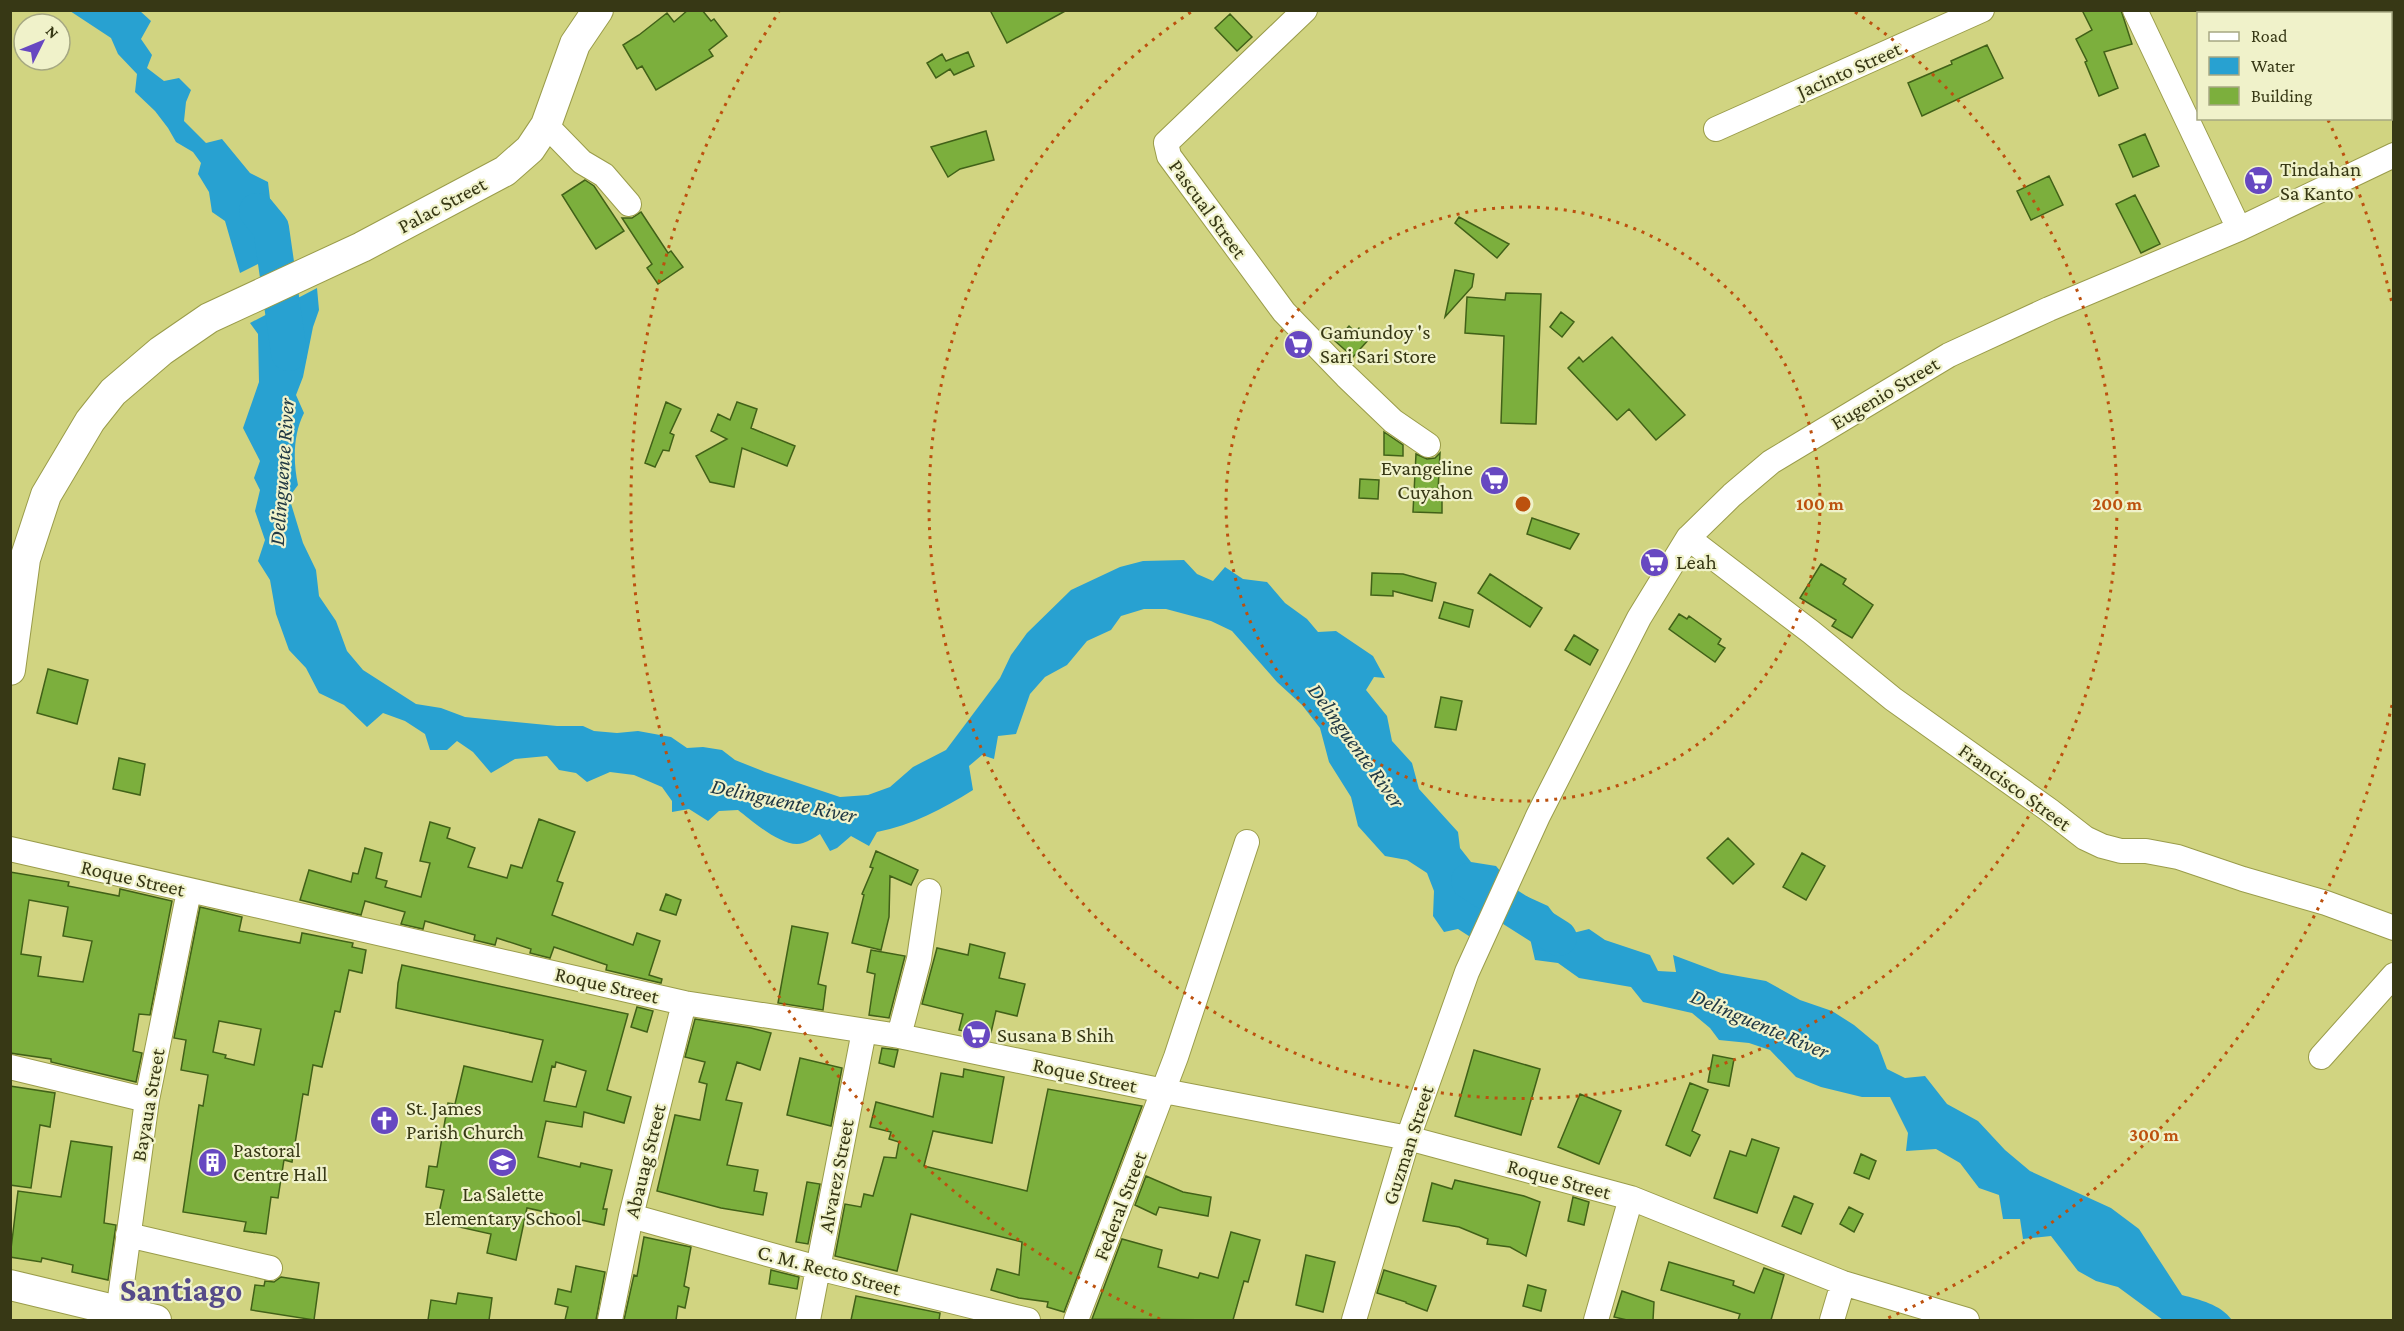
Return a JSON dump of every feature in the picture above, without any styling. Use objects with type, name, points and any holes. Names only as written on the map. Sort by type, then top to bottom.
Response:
[{"type":"main road","name":"Palac Street","points":[[10,670],[25,559],[46,495],[90,421],[112,392],[161,351],[209,318],[362,247],[505,171],[530,149],[546,125],[576,44],[597,10]]},
{"type":"main road","points":[[10,1285],[118,1316],[156,1320]]},
{"type":"street","name":"Pascual Street","points":[[1305,10],[1166,143],[1169,156],[1284,312],[1393,421],[1428,445]]},
{"type":"street","name":"Jacinto Street","points":[[1716,129],[1982,10]]},
{"type":"street","points":[[2135,10],[2239,229]]},
{"type":"street","points":[[546,125],[582,162],[604,175],[629,204]]},
{"type":"street","name":"Eugenio Street","points":[[1538,816],[1639,618],[1688,538],[1732,495],[1771,462],[1949,355],[2049,309],[2239,229],[2394,155]]},
{"type":"street","name":"Francisco Street","points":[[1688,538],[1811,632],[1893,699],[2085,838],[2121,851],[2146,851],[2178,857],[2326,903],[2394,928]]},
{"type":"street","name":"Guzman Street","points":[[1354,1320],[1408,1137],[1467,972],[1538,816]]},
{"type":"street","name":"Federal Street","points":[[1076,1320],[1164,1091],[1247,842]]},
{"type":"street","name":"Roque Street","points":[[10,849],[684,1003],[898,1036],[1164,1091],[1408,1137],[1631,1198],[1843,1283],[1967,1320]]},
{"type":"street","name":"Bayaua Street","points":[[118,1316],[147,1100],[189,891]]},
{"type":"street","points":[[898,1036],[919,959],[929,891]]},
{"type":"street","points":[[2321,1057],[2394,975]]},
{"type":"street","name":"Abauag Street","points":[[610,1320],[631,1216],[684,1003]]},
{"type":"street","name":"Alvarez Street","points":[[808,1320],[864,1031]]},
{"type":"street","points":[[10,1067],[147,1100]]},
{"type":"street","points":[[1596,1320],[1631,1198]]},
{"type":"street","name":"C. M. Recto Street","points":[[631,1216],[818,1268],[1028,1320]]},
{"type":"street","points":[[128,1235],[270,1268]]},
{"type":"street","points":[[1832,1320],[1843,1283]]},
{"type":"water","points":[[70,11],[140,11],[151,21],[141,39],[152,55],[147,68],[164,81],[179,78],[191,90],[186,102],[184,121],[206,143],[222,139],[250,173],[268,182],[270,199],[279,213],[284,235],[290,248],[240,273],[225,221],[212,212],[209,192],[198,174],[201,163],[193,152],[176,142],[155,111],[135,92],[137,74],[118,54],[111,38]]},
{"type":"water","points":[[317,288],[319,310],[313,327],[303,377],[296,395],[304,413],[300,421],[295,448],[298,485],[289,497],[303,543],[316,570],[319,596],[336,621],[347,651],[363,670],[416,704],[441,708],[465,717],[557,726],[583,726],[594,731],[617,733],[638,731],[671,737],[687,748],[703,747],[722,750],[735,760],[765,772],[840,797],[868,795],[890,787],[913,767],[946,750],[1000,678],[1011,655],[1027,633],[1071,590],[1120,567],[1143,561],[1184,560],[1197,574],[1213,581],[1225,567],[1243,579],[1267,582],[1285,603],[1307,619],[1318,632],[1336,631],[1373,656],[1385,678],[1374,677],[1366,690],[1387,716],[1392,741],[1412,763],[1419,789],[1458,832],[1460,848],[1471,862],[1496,866],[1513,886],[1475,940],[1458,929],[1444,932],[1433,916],[1434,891],[1427,873],[1407,860],[1385,856],[1358,826],[1351,797],[1329,762],[1320,728],[1302,705],[1277,682],[1232,631],[1211,621],[1166,609],[1144,609],[1121,616],[1111,630],[1087,641],[1067,665],[1045,677],[1030,694],[1016,734],[998,736],[994,759],[982,755],[969,766],[973,790],[927,816],[877,832],[869,846],[851,836],[830,851],[820,834],[803,843],[787,842],[778,839],[738,810],[719,811],[708,821],[689,809],[672,812],[672,801],[662,787],[634,775],[610,772],[587,782],[576,773],[559,770],[547,756],[515,759],[491,773],[473,752],[457,741],[447,750],[430,750],[425,734],[405,721],[383,713],[367,727],[344,705],[319,693],[306,668],[289,650],[276,614],[270,580],[258,561],[265,540],[255,511],[260,490],[254,478],[260,461],[243,428],[259,382],[258,334],[250,323]]},
{"type":"water","points":[[1526,896],[1548,906],[1569,934],[1589,929],[1605,940],[1650,955],[1658,971],[1676,972],[1673,955],[1721,973],[1766,981],[1800,1000],[1832,1011],[1854,1025],[1878,1045],[1887,1069],[1905,1078],[1925,1076],[1947,1104],[1978,1121],[2005,1150],[2030,1171],[2111,1208],[2139,1229],[2182,1295],[2216,1306],[2232,1320],[2163,1320],[2118,1287],[2096,1281],[2078,1271],[2051,1236],[2023,1239],[2020,1219],[2003,1219],[1999,1195],[1979,1188],[1960,1163],[1936,1149],[1906,1151],[1908,1133],[1890,1097],[1862,1097],[1821,1087],[1796,1077],[1770,1050],[1749,1043],[1719,1040],[1710,1028],[1692,1013],[1643,1002],[1631,987],[1579,978],[1558,963],[1535,960],[1529,934],[1514,922]]},
{"type":"building","points":[[688,10],[702,10],[711,21],[714,19],[727,36],[709,50],[713,56],[656,90],[642,66],[637,69],[623,45],[667,13],[674,22]]},
{"type":"building","points":[[990,10],[1067,10],[1007,43]]},
{"type":"building","points":[[2082,10],[2121,10],[2132,44],[2104,52],[2118,88],[2099,96],[2085,62],[2087,61],[2076,39],[2092,30]]},
{"type":"building","points":[[1230,14],[1252,37],[1237,51],[1215,28]]},
{"type":"building","points":[[1987,45],[2003,78],[1922,116],[1908,83],[1952,64],[1951,61]]},
{"type":"building","points":[[968,52],[974,66],[954,75],[950,69],[936,78],[927,63],[942,54],[946,61]]},
{"type":"building","points":[[986,131],[994,160],[960,169],[948,177],[931,147]]},
{"type":"building","points":[[2145,134],[2159,166],[2133,177],[2119,145]]},
{"type":"building","points":[[2049,176],[2063,205],[2031,220],[2017,191]]},
{"type":"building","points":[[585,180],[594,186],[624,231],[596,249],[562,195]]},
{"type":"building","points":[[2135,195],[2160,244],[2141,253],[2116,204]]},
{"type":"building","points":[[641,212],[668,253],[671,251],[683,267],[658,284],[647,268],[652,264],[622,218],[632,218]]},
{"type":"building","points":[[1459,217],[1509,244],[1497,258],[1455,223]]},
{"type":"building","points":[[1455,270],[1474,274],[1472,287],[1445,317]]},
{"type":"building","points":[[1506,293],[1541,294],[1536,424],[1501,423],[1504,336],[1465,333],[1467,297],[1505,300]]},
{"type":"building","points":[[1561,312],[1574,322],[1562,337],[1550,327]]},
{"type":"building","points":[[1349,326],[1355,332],[1359,328],[1370,338],[1353,357],[1335,341]]},
{"type":"building","points":[[1612,337],[1685,415],[1656,440],[1629,409],[1617,420],[1568,368],[1579,357],[1583,362]]},
{"type":"building","points":[[666,402],[681,409],[670,433],[674,435],[669,451],[663,450],[655,467],[645,463]]},
{"type":"building","points":[[737,402],[757,409],[751,428],[795,446],[787,466],[742,448],[734,487],[710,482],[696,456],[727,439],[711,431],[718,414],[730,420]]},
{"type":"building","points":[[1384,432],[1403,445],[1403,456],[1384,455]]},
{"type":"building","points":[[1440,453],[1438,491],[1442,491],[1442,513],[1413,512],[1416,454],[1427,459],[1435,458]]},
{"type":"building","points":[[1360,479],[1379,480],[1378,499],[1359,498]]},
{"type":"building","points":[[1532,518],[1579,534],[1570,549],[1527,534]]},
{"type":"building","points":[[1821,564],[1846,579],[1843,584],[1873,605],[1852,638],[1832,626],[1836,620],[1800,598]]},
{"type":"building","points":[[1372,573],[1403,574],[1436,583],[1432,601],[1393,591],[1393,596],[1371,595]]},
{"type":"building","points":[[1490,574],[1542,608],[1530,627],[1478,593]]},
{"type":"building","points":[[1444,602],[1473,610],[1469,627],[1439,618]]},
{"type":"building","points":[[1679,614],[1687,619],[1689,616],[1721,639],[1718,644],[1725,648],[1715,662],[1669,629]]},
{"type":"building","points":[[1574,635],[1598,650],[1590,665],[1565,650]]},
{"type":"building","points":[[48,669],[88,680],[77,724],[37,713]]},
{"type":"building","points":[[1441,697],[1462,701],[1456,730],[1435,727]]},
{"type":"building","points":[[119,758],[145,764],[140,795],[113,789]]},
{"type":"building","points":[[539,819],[575,832],[557,881],[563,883],[552,915],[633,945],[637,933],[660,941],[649,975],[662,979],[661,983],[606,970],[607,965],[554,947],[550,958],[530,953],[531,949],[497,938],[495,945],[474,940],[475,935],[425,921],[423,929],[401,924],[405,912],[365,901],[361,915],[300,900],[309,870],[351,882],[353,873],[358,874],[365,848],[382,853],[376,878],[387,881],[385,887],[421,897],[430,863],[420,861],[430,822],[450,828],[447,838],[475,848],[468,867],[507,878],[511,865],[522,868]]},
{"type":"building","points":[[1728,838],[1754,864],[1733,884],[1707,858]]},
{"type":"building","points":[[876,851],[918,870],[911,885],[890,876],[889,917],[881,950],[852,943],[864,895],[862,894],[873,868],[870,867]]},
{"type":"building","points":[[1802,853],[1825,866],[1806,900],[1783,887]]},
{"type":"building","points":[[10,872],[69,882],[68,886],[119,896],[120,889],[172,901],[150,1015],[139,1014],[133,1051],[142,1053],[136,1082],[51,1062],[51,1059],[10,1053]],"holes":[[[29,900],[68,907],[63,936],[92,941],[83,982],[38,976],[41,957],[21,954]]]},
{"type":"building","points":[[666,894],[681,900],[676,915],[660,910]]},
{"type":"building","points":[[200,907],[242,917],[239,931],[300,943],[302,933],[353,943],[352,947],[366,950],[362,973],[349,970],[340,1012],[335,1011],[322,1067],[313,1065],[308,1095],[303,1094],[292,1162],[284,1160],[278,1198],[271,1197],[266,1234],[244,1231],[246,1222],[183,1212],[199,1105],[203,1106],[208,1075],[181,1070],[186,1040],[174,1038]],"holes":[[[219,1021],[261,1029],[254,1065],[225,1058],[226,1055],[213,1052]]]},
{"type":"building","points":[[792,926],[828,933],[818,984],[826,986],[823,1010],[778,1003]]},
{"type":"building","points":[[970,944],[1005,953],[999,978],[1025,984],[1017,1016],[996,1011],[990,1037],[959,1030],[963,1014],[922,1004],[937,948],[968,955]]},
{"type":"building","points":[[871,950],[905,956],[889,1018],[869,1015],[875,974],[867,972]]},
{"type":"building","points":[[402,965],[628,1014],[607,1090],[631,1097],[624,1123],[584,1112],[582,1127],[546,1121],[538,1157],[580,1167],[581,1163],[612,1170],[603,1209],[607,1209],[604,1225],[527,1208],[516,1260],[487,1253],[491,1234],[437,1222],[444,1190],[426,1187],[429,1166],[437,1167],[448,1103],[455,1104],[464,1066],[532,1082],[543,1040],[396,1008]],"holes":[[[556,1062],[586,1071],[576,1107],[544,1101],[552,1066],[555,1067]]]},
{"type":"building","points":[[637,1007],[653,1011],[647,1032],[631,1027]]},
{"type":"building","points":[[695,1019],[771,1033],[760,1070],[737,1062],[726,1100],[742,1103],[727,1165],[758,1170],[754,1191],[767,1193],[763,1215],[721,1208],[657,1191],[675,1115],[700,1120],[707,1084],[699,1082],[705,1062],[685,1057]]},
{"type":"building","points":[[882,1048],[898,1050],[894,1067],[879,1063]]},
{"type":"building","points":[[1474,1050],[1540,1069],[1521,1135],[1455,1116]]},
{"type":"building","points":[[1713,1055],[1734,1059],[1729,1086],[1708,1082]]},
{"type":"building","points":[[800,1058],[842,1068],[831,1126],[787,1115]]},
{"type":"building","points":[[964,1069],[1004,1077],[992,1143],[933,1131],[924,1166],[1027,1191],[1048,1089],[1142,1106],[1064,1312],[1047,1307],[1048,1302],[1019,1298],[991,1290],[997,1269],[1019,1275],[1022,1242],[911,1214],[897,1271],[835,1256],[845,1204],[861,1207],[864,1194],[873,1196],[884,1157],[896,1158],[899,1142],[889,1139],[891,1132],[870,1127],[876,1102],[933,1117],[941,1073],[963,1077]]},
{"type":"building","points":[[1690,1083],[1708,1090],[1692,1131],[1700,1135],[1690,1156],[1666,1145]]},
{"type":"building","points":[[10,1086],[55,1093],[50,1127],[40,1125],[31,1188],[10,1185]]},
{"type":"building","points":[[1580,1094],[1621,1111],[1599,1164],[1558,1147]]},
{"type":"building","points":[[1752,1139],[1779,1148],[1757,1213],[1714,1198],[1730,1151],[1746,1156]]},
{"type":"building","points":[[71,1141],[112,1147],[104,1223],[116,1225],[108,1280],[72,1272],[73,1265],[42,1258],[41,1262],[10,1257],[18,1191],[61,1197]]},
{"type":"building","points":[[1861,1154],[1876,1161],[1869,1179],[1854,1173]]},
{"type":"building","points":[[1146,1176],[1183,1192],[1211,1197],[1208,1216],[1159,1207],[1156,1215],[1135,1205]]},
{"type":"building","points":[[1455,1180],[1540,1202],[1526,1256],[1510,1247],[1487,1244],[1488,1239],[1459,1227],[1423,1221],[1432,1183],[1452,1189]]},
{"type":"building","points":[[807,1182],[820,1184],[808,1244],[796,1242]]},
{"type":"building","points":[[1794,1196],[1813,1204],[1801,1234],[1782,1226]]},
{"type":"building","points":[[1573,1197],[1589,1202],[1584,1225],[1568,1221]]},
{"type":"building","points":[[1849,1207],[1863,1214],[1854,1232],[1840,1224]]},
{"type":"building","points":[[1231,1232],[1260,1240],[1248,1282],[1244,1281],[1233,1320],[1092,1319],[1122,1239],[1162,1250],[1158,1267],[1198,1278],[1200,1273],[1218,1278]]},
{"type":"building","points":[[644,1237],[691,1247],[684,1286],[689,1288],[685,1308],[678,1306],[676,1320],[624,1320],[634,1275],[637,1276]]},
{"type":"building","points":[[1306,1255],[1335,1262],[1323,1312],[1296,1305]]},
{"type":"building","points":[[1669,1262],[1734,1281],[1733,1285],[1754,1293],[1764,1268],[1784,1275],[1771,1320],[1738,1320],[1740,1314],[1661,1290]]},
{"type":"building","points":[[576,1266],[605,1272],[596,1320],[565,1320],[568,1307],[555,1304],[558,1289],[571,1292]]},
{"type":"building","points":[[771,1270],[799,1277],[797,1289],[769,1284]]},
{"type":"building","points":[[1384,1270],[1436,1286],[1427,1311],[1377,1293]]},
{"type":"building","points":[[281,1277],[319,1283],[314,1320],[251,1310],[255,1285],[264,1286],[265,1281],[274,1282]]},
{"type":"building","points":[[1528,1285],[1546,1290],[1541,1311],[1523,1306]]},
{"type":"building","points":[[1622,1291],[1654,1302],[1653,1320],[1627,1320],[1614,1317]]},
{"type":"building","points":[[458,1293],[492,1298],[489,1320],[428,1320],[431,1300],[456,1304]]},
{"type":"building","points":[[856,1296],[940,1313],[939,1320],[851,1320]]},
{"type":"waterway","name":"Delinguente River","points":[[257,211],[271,228],[289,353]]},
{"type":"waterway","name":"Delinguente River","points":[[1469,881],[1559,938]]},
{"type":"place","name":"Tindahan Sa Kanto","points":[[2259,181]]},
{"type":"place","name":"Gamundoy 's Sari Sari Store","points":[[1299,344]]},
{"type":"place","name":"Evangeline Cuyahon","points":[[1494,480]]},
{"type":"place","name":"Leah","points":[[1655,562]]},
{"type":"place","name":"Susana B Shih","points":[[976,1035]]},
{"type":"place","name":"St. James Parish Church","points":[[385,1120]]},
{"type":"place","name":"Pastoral Centre Hall","points":[[212,1162]]},
{"type":"place","name":"La Salette Elementary School","points":[[503,1163]]},
{"type":"district","name":"Santiago","points":[[181,1289]]}]
